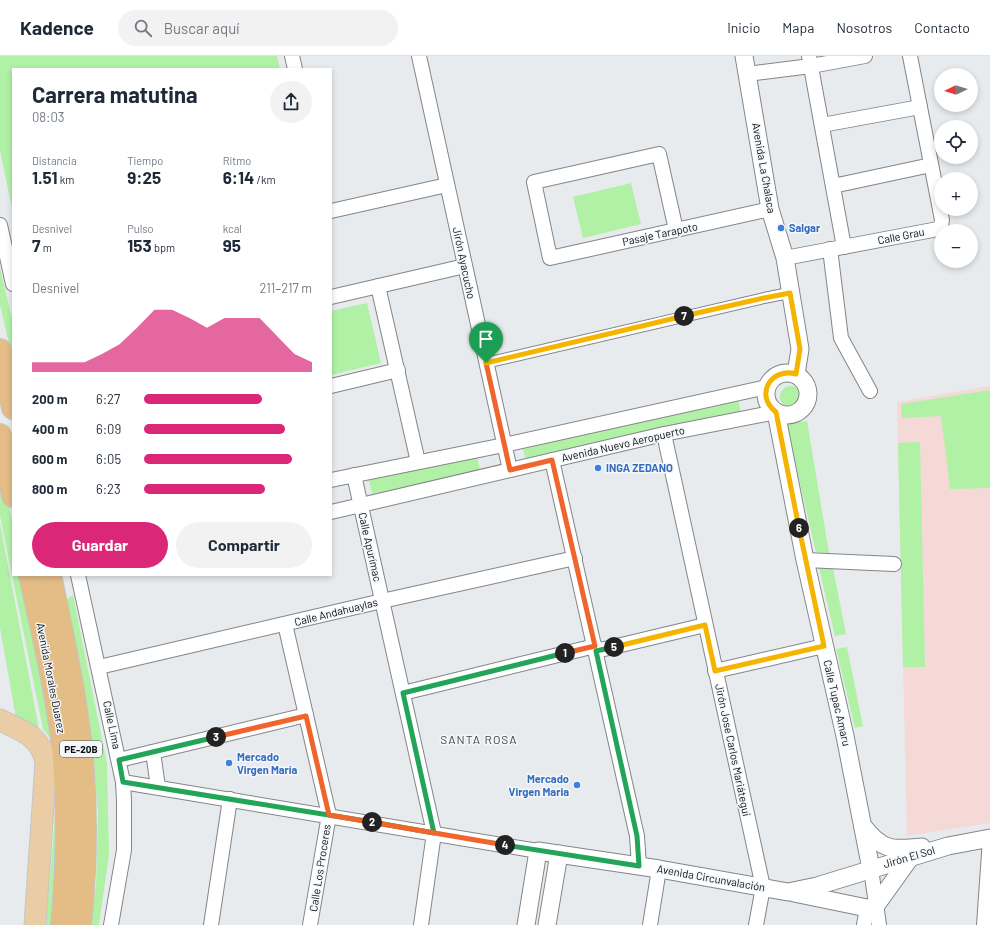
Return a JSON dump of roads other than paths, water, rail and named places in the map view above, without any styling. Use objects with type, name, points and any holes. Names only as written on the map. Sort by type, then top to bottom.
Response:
[{"type":"highway","points":[[0,350],[12,404]]},
{"type":"highway","points":[[0,435],[12,491]]},
{"type":"highway","name":"Avenida Morales Duarez","points":[[30,576],[55,697],[65,769],[67,856],[62,925]]},
{"type":"highway","name":"Avenida Morales Duarez","points":[[50,576],[70,675],[81,749],[85,819],[85,853],[84,889],[80,925]]},
{"type":"main road","points":[[0,720],[34,739],[41,746],[46,762],[35,925]]},
{"type":"street","name":"Jirón Ayacucho","points":[[419,56],[510,470]]},
{"type":"street","name":"Avenida La Chalaca","points":[[744,56],[770,209],[785,258],[800,349],[796,374]]},
{"type":"street","points":[[747,74],[810,61],[865,56]]},
{"type":"street","name":"Calle Grau","points":[[785,258],[938,229],[942,226],[910,56]]},
{"type":"street","points":[[810,61],[833,186],[841,338],[870,391]]},
{"type":"street","points":[[822,125],[920,107]]},
{"type":"street","name":"Pasaje Tarapoto","points":[[676,230],[659,154],[534,182],[550,258],[676,230],[770,209]]},
{"type":"street","points":[[833,186],[931,165]]},
{"type":"street","points":[[332,211],[447,185]]},
{"type":"street","points":[[0,225],[12,279]]},
{"type":"street","points":[[332,296],[465,266]]},
{"type":"street","points":[[378,286],[418,462]]},
{"type":"street","points":[[486,363],[790,293]]},
{"type":"street","points":[[332,386],[398,370]]},
{"type":"street","points":[[789,372],[796,374],[806,383],[808,390],[807,403],[799,412],[793,414],[787,415],[776,412],[767,401],[766,392],[770,381],[782,373],[789,372]]},
{"type":"street","points":[[332,480],[504,445],[767,387]]},
{"type":"street","name":"Avenida Nuevo Aeropuerto","points":[[332,512],[664,434],[776,412]]},
{"type":"street","name":"Calle Tupac Amaru","points":[[776,412],[805,560],[845,736],[871,869],[872,906],[879,925]]},
{"type":"street","name":"Jirón Jose Carlos Mariátegui","points":[[664,434],[763,887],[756,925]]},
{"type":"street","points":[[552,460],[596,648],[637,836],[639,866]]},
{"type":"street","name":"Calle Apurímac","points":[[354,475],[434,833],[421,925]]},
{"type":"street","name":"Calle Andahuaylas","points":[[99,668],[382,601],[575,558]]},
{"type":"street","points":[[805,560],[894,564]]},
{"type":"street","name":"Calle Lima","points":[[78,576],[123,782],[124,850],[111,925]]},
{"type":"street","name":"Calle Los Proceres","points":[[285,624],[329,815],[310,925]]},
{"type":"street","points":[[403,693],[596,648],[705,625]]},
{"type":"street","points":[[715,671],[824,646]]},
{"type":"street","points":[[119,760],[306,716]]},
{"type":"street","points":[[154,752],[158,787]]},
{"type":"street","name":"Avenida Circunvalación","points":[[123,782],[329,815],[538,851],[659,869],[788,892],[817,886],[871,869]]},
{"type":"street","points":[[211,925],[230,799]]},
{"type":"street","name":"Jirón El Sol","points":[[862,826],[872,838],[888,848],[902,849],[948,846]]},
{"type":"street","points":[[984,925],[990,838]]},
{"type":"street","name":"Jirón El Sol","points":[[871,869],[948,846],[990,838]]},
{"type":"street","points":[[526,925],[538,851]]},
{"type":"street","points":[[547,925],[559,854]]},
{"type":"street","points":[[788,892],[872,906],[910,858]]},
{"type":"street","points":[[650,925],[659,869]]},
{"type":"street","name":"Calle Tupac Amaru","points":[[864,925],[872,906]]},
{"type":"place","name":"Salgar","points":[[781,228]]},
{"type":"place","name":"INGA ZEDANO","points":[[598,468]]},
{"type":"place","name":"Mercado Virgen María","points":[[229,763]]},
{"type":"place","name":"Mercado Virgen Maria","points":[[577,785]]},
{"type":"district","name":"SANTA ROSA","points":[[479,740]]}]
